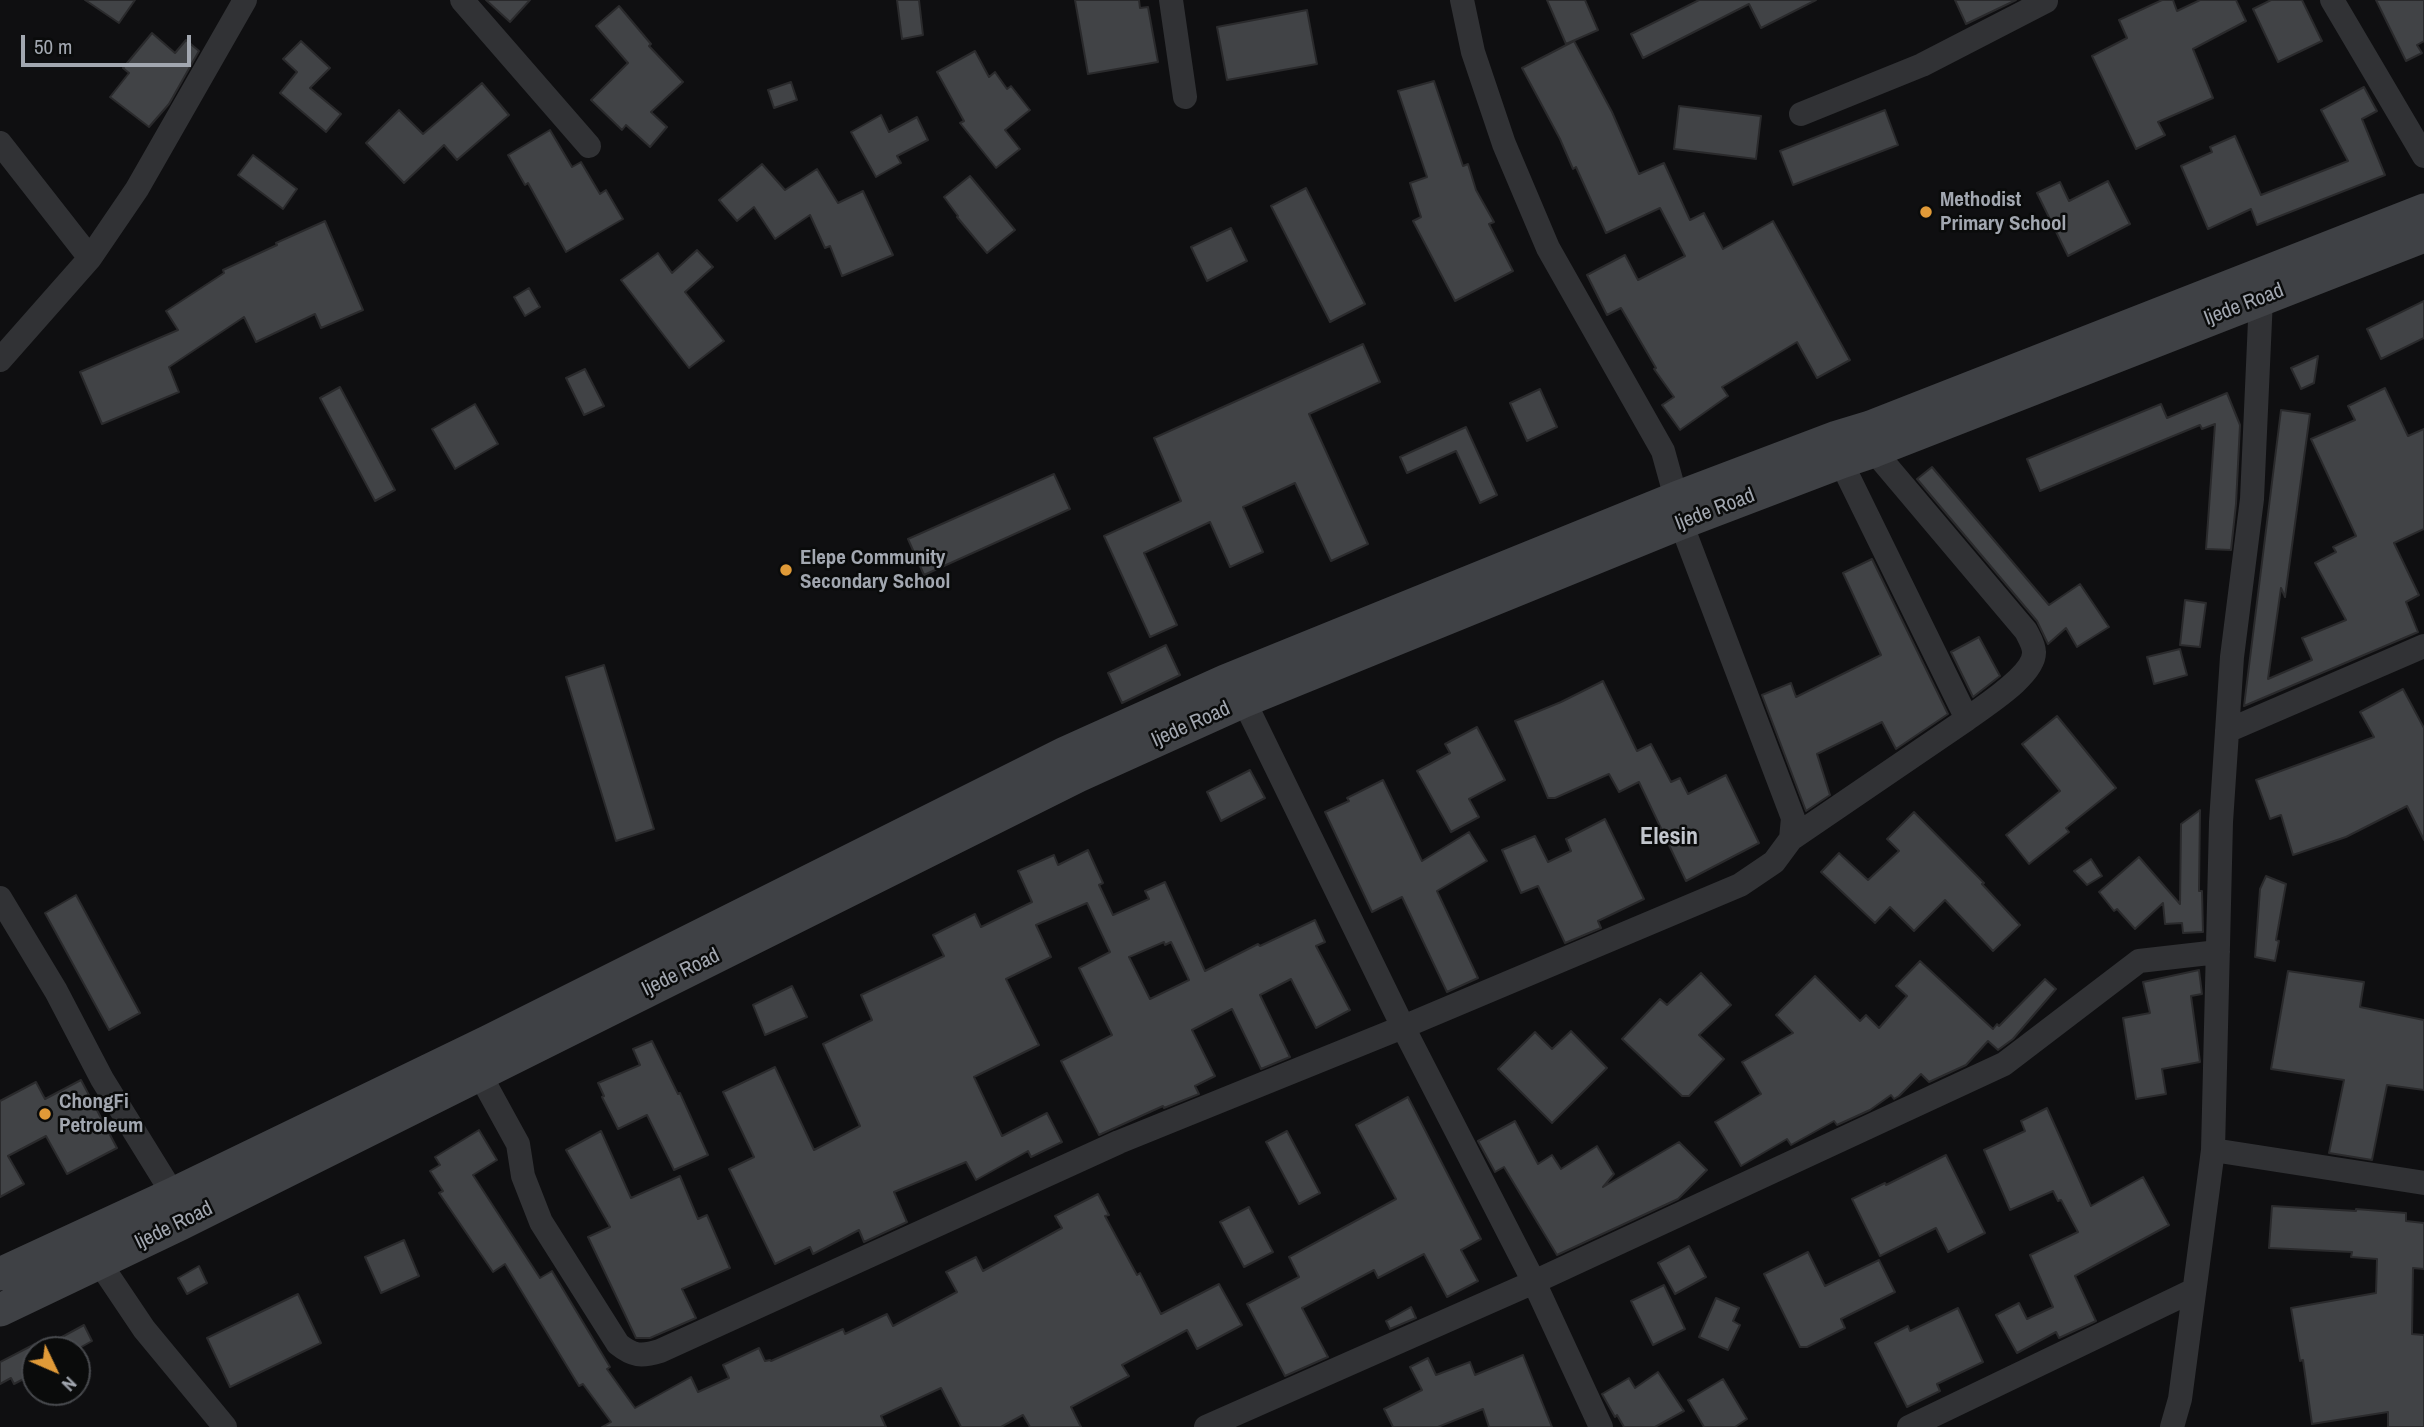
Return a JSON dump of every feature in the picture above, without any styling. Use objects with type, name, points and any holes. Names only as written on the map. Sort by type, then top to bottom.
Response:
[{"type":"main road","name":"Ijede Road","points":[[0,1275],[1072,765],[1244,701],[1679,510],[1837,437],[2423,233]]},
{"type":"main road","name":"Ijede Road","points":[[0,1310],[180,1224],[480,1073],[1072,765],[1225,681],[1679,510],[1874,451],[2423,233]]},
{"type":"street","points":[[0,360],[90,258],[137,189],[245,0]]},
{"type":"street","points":[[462,0],[589,146]]},
{"type":"street","points":[[1171,0],[1185,97]]},
{"type":"street","points":[[1462,0],[1473,52],[1504,144],[1543,236],[1663,451],[1679,510],[1793,818],[1791,839]]},
{"type":"street","points":[[1801,114],[1922,65],[2047,0]]},
{"type":"street","points":[[2332,0],[2424,156]]},
{"type":"street","points":[[0,143],[90,258]]},
{"type":"street","points":[[2172,1427],[2180,1399],[2213,1150],[2221,822],[2232,657],[2252,499],[2261,298]]},
{"type":"street","points":[[480,1073],[518,1144],[523,1176],[541,1222],[618,1344],[632,1355],[645,1356],[673,1346],[1119,1142],[1403,1027],[1740,885],[1774,862],[1791,839],[1967,719],[2016,681],[2029,667],[2035,654],[2026,631],[1874,451]]},
{"type":"street","points":[[1841,462],[1967,719]]},
{"type":"street","points":[[2227,731],[2424,646]]},
{"type":"street","points":[[1244,701],[1403,1027],[1534,1282],[1601,1427]]},
{"type":"street","points":[[0,898],[56,991],[102,1079],[173,1195]]},
{"type":"street","points":[[1206,1427],[1534,1282],[2004,1064],[2139,961],[2218,952]]},
{"type":"street","points":[[2213,1150],[2424,1183]]},
{"type":"street","points":[[99,1262],[144,1329],[225,1427]]},
{"type":"street","points":[[1909,1427],[2194,1290]]},
{"type":"building","points":[[85,0],[135,0],[119,23]]},
{"type":"building","points":[[486,0],[530,0],[510,22]]},
{"type":"building","points":[[897,0],[919,0],[923,35],[902,39]]},
{"type":"building","points":[[1075,0],[1139,0],[1140,8],[1148,7],[1158,62],[1088,74]]},
{"type":"building","points":[[1547,0],[1585,0],[1598,30],[1566,44]]},
{"type":"building","points":[[1699,0],[1816,0],[1761,28],[1749,4],[1643,58],[1631,34]]},
{"type":"building","points":[[1955,0],[2016,0],[1966,24]]},
{"type":"building","points":[[2162,0],[2173,0],[2177,11],[2200,0],[2236,0],[2246,21],[2193,49],[2213,98],[2158,122],[2165,135],[2136,149],[2092,56],[2127,38],[2119,20]]},
{"type":"building","points":[[2271,0],[2302,0],[2322,41],[2278,62],[2253,9]]},
{"type":"building","points":[[2376,0],[2424,0],[2424,41],[2417,45],[2422,53],[2406,61]]},
{"type":"building","points":[[619,6],[651,44],[649,46],[683,82],[651,112],[667,127],[650,147],[626,125],[622,130],[591,100],[628,63],[596,26]]},
{"type":"building","points":[[1307,10],[1317,64],[1227,80],[1217,27]]},
{"type":"building","points":[[152,33],[175,53],[186,40],[199,51],[169,104],[149,127],[110,97],[129,73],[123,68]]},
{"type":"building","points":[[301,41],[330,68],[310,88],[341,114],[326,132],[280,93],[297,72],[283,59]]},
{"type":"building","points":[[1574,41],[1612,112],[1639,174],[1664,163],[1690,220],[1704,213],[1723,249],[1773,221],[1850,360],[1817,378],[1797,342],[1722,387],[1728,396],[1680,430],[1662,405],[1674,397],[1654,369],[1656,368],[1621,308],[1607,315],[1587,275],[1625,255],[1638,280],[1685,256],[1660,208],[1606,233],[1576,167],[1573,169],[1522,68]]},
{"type":"building","points":[[975,51],[989,77],[995,72],[1007,89],[1011,86],[1030,110],[1005,130],[1020,149],[996,168],[960,123],[964,121],[937,72]]},
{"type":"building","points":[[1434,81],[1463,166],[1468,164],[1476,190],[1494,222],[1489,224],[1513,271],[1455,301],[1413,221],[1421,217],[1410,183],[1427,177],[1398,91]]},
{"type":"building","points":[[791,82],[797,100],[774,108],[768,90]]},
{"type":"building","points":[[482,83],[509,115],[457,160],[444,145],[404,183],[366,143],[399,110],[423,134]]},
{"type":"building","points":[[2364,87],[2377,111],[2362,119],[2385,175],[2257,225],[2251,209],[2208,229],[2181,166],[2212,152],[2210,147],[2235,136],[2261,195],[2348,161],[2321,110]]},
{"type":"building","points":[[1679,106],[1761,116],[1756,159],[1674,149]]},
{"type":"building","points":[[1885,110],[1898,145],[1793,185],[1780,151]]},
{"type":"building","points":[[881,115],[889,132],[917,117],[928,140],[897,156],[901,163],[876,177],[851,132]]},
{"type":"building","points":[[550,130],[572,167],[581,162],[600,194],[606,190],[623,219],[566,252],[528,183],[525,185],[508,155]]},
{"type":"building","points":[[253,155],[297,189],[283,209],[238,175]]},
{"type":"building","points":[[762,164],[785,190],[817,169],[838,203],[863,191],[893,255],[842,276],[830,246],[825,248],[810,215],[775,239],[754,207],[737,221],[719,200]]},
{"type":"building","points":[[970,176],[1015,230],[987,253],[944,197]]},
{"type":"building","points":[[2108,181],[2130,224],[2068,256],[2037,193],[2060,182],[2069,201]]},
{"type":"building","points":[[1306,188],[1365,304],[1330,322],[1271,206]]},
{"type":"building","points":[[325,221],[363,310],[321,328],[315,314],[256,342],[244,317],[169,367],[179,392],[102,424],[80,372],[178,330],[166,311],[224,273],[223,270]]},
{"type":"building","points":[[1231,228],[1247,261],[1207,281],[1191,247]]},
{"type":"building","points":[[697,250],[713,267],[685,292],[724,341],[689,368],[621,280],[658,253],[672,273]]},
{"type":"building","points":[[529,288],[540,307],[525,316],[514,297]]},
{"type":"building","points":[[2424,301],[2424,338],[2381,359],[2367,329]]},
{"type":"building","points":[[1363,344],[1380,382],[1309,414],[1368,544],[1331,561],[1295,483],[1243,507],[1263,552],[1230,567],[1210,522],[1144,553],[1177,625],[1150,637],[1104,536],[1181,501],[1154,438]]},
{"type":"building","points":[[2318,356],[2314,383],[2301,389],[2291,368]]},
{"type":"building","points":[[585,369],[604,406],[584,415],[566,378]]},
{"type":"building","points":[[340,387],[395,490],[375,501],[320,398]]},
{"type":"building","points":[[2385,388],[2408,436],[2424,429],[2424,529],[2394,543],[2419,595],[2406,602],[2418,632],[2244,706],[2281,410],[2310,414],[2285,597],[2281,588],[2268,679],[2312,660],[2302,638],[2346,620],[2315,563],[2336,552],[2333,547],[2356,536],[2311,439],[2355,420],[2348,406]]},
{"type":"building","points":[[1540,389],[1557,427],[1527,441],[1510,403]]},
{"type":"building","points":[[2227,393],[2240,425],[2231,550],[2206,549],[2215,424],[2202,429],[2200,425],[2040,491],[2027,459],[2161,404],[2167,418]]},
{"type":"building","points":[[475,404],[498,444],[455,469],[432,429]]},
{"type":"building","points":[[1466,427],[1497,495],[1480,503],[1456,451],[1407,473],[1400,457]]},
{"type":"building","points":[[1932,467],[2049,605],[2080,584],[2109,627],[2077,647],[2066,628],[2048,644],[2037,621],[1917,479]]},
{"type":"building","points":[[1054,474],[1070,509],[924,575],[908,539]]},
{"type":"building","points":[[1872,559],[1948,714],[1896,749],[1882,722],[1817,754],[1830,795],[1806,811],[1762,695],[1791,683],[1796,697],[1881,655],[1843,573]]},
{"type":"building","points":[[2185,600],[2206,603],[2200,647],[2180,645]]},
{"type":"building","points":[[1979,637],[2000,676],[1973,697],[1951,652]]},
{"type":"building","points":[[1166,645],[1180,675],[1122,703],[1108,673]]},
{"type":"building","points":[[2180,649],[2187,675],[2154,684],[2147,657]]},
{"type":"building","points":[[604,665],[654,829],[616,841],[566,677]]},
{"type":"building","points":[[1603,681],[1637,751],[1651,744],[1671,782],[1680,778],[1688,794],[1726,775],[1759,843],[1686,881],[1639,782],[1619,792],[1609,774],[1555,798],[1548,798],[1515,721]]},
{"type":"building","points":[[2403,689],[2424,728],[2424,840],[2407,806],[2346,837],[2293,855],[2281,815],[2270,819],[2256,780],[2374,737],[2360,712]]},
{"type":"building","points":[[2057,716],[2116,788],[2066,828],[2069,832],[2029,864],[2006,835],[2060,791],[2022,744]]},
{"type":"building","points":[[1477,727],[1505,780],[1469,799],[1479,817],[1451,832],[1417,771],[1450,753],[1445,744]]},
{"type":"building","points":[[1250,770],[1265,798],[1221,821],[1207,792]]},
{"type":"building","points":[[1383,780],[1422,861],[1469,832],[1487,861],[1437,891],[1478,978],[1447,992],[1402,897],[1372,912],[1325,812]]},
{"type":"building","points":[[2200,810],[2199,891],[2202,891],[2203,932],[2183,933],[2182,923],[2165,924],[2163,903],[2135,929],[2117,909],[2114,911],[2099,892],[2139,857],[2180,904],[2181,824]]},
{"type":"building","points":[[1914,812],[1984,883],[1982,884],[2020,925],[1993,951],[1945,900],[1914,931],[1890,907],[1875,923],[1821,872],[1839,853],[1868,880],[1899,851],[1887,839]]},
{"type":"building","points":[[1605,819],[1644,899],[1598,921],[1601,928],[1565,943],[1538,886],[1521,893],[1502,850],[1535,836],[1548,862],[1571,851],[1566,839]]},
{"type":"building","points":[[1088,850],[1103,883],[1099,885],[1113,915],[1149,899],[1145,891],[1165,882],[1205,971],[1258,944],[1260,946],[1315,920],[1325,942],[1316,946],[1350,1010],[1316,1028],[1291,979],[1260,995],[1290,1057],[1261,1069],[1232,1009],[1192,1030],[1215,1076],[1195,1086],[1199,1094],[1164,1108],[1163,1106],[1099,1135],[1061,1061],[1112,1035],[1079,968],[1110,952],[1087,903],[1036,925],[1051,957],[1006,979],[1039,1045],[974,1077],[1002,1136],[1047,1113],[1062,1142],[1031,1157],[1028,1151],[976,1180],[966,1162],[894,1192],[907,1222],[864,1242],[859,1230],[813,1254],[810,1247],[775,1264],[729,1169],[754,1157],[723,1092],[775,1067],[814,1150],[860,1126],[823,1044],[872,1020],[861,995],[944,956],[933,935],[975,914],[981,927],[1032,902],[1018,871],[1054,855],[1058,865]],"holes":[[[1164,942],[1165,945],[1171,942],[1189,980],[1150,999],[1129,957]]]},
{"type":"building","points":[[2091,859],[2102,876],[2087,885],[2074,871]]},
{"type":"building","points":[[2266,876],[2286,884],[2275,961],[2255,957],[2260,889]]},
{"type":"building","points":[[76,895],[140,1013],[109,1030],[45,913]]},
{"type":"building","points":[[1920,961],[1993,1029],[2045,979],[2056,989],[2013,1039],[1998,1050],[1988,1041],[1966,1065],[1929,1082],[1921,1074],[1894,1099],[1891,1095],[1870,1110],[1837,1125],[1834,1121],[1791,1145],[1787,1139],[1741,1166],[1715,1122],[1761,1094],[1742,1062],[1793,1033],[1776,1015],[1815,976],[1860,1021],[1866,1015],[1879,1028],[1907,996],[1896,986]]},
{"type":"building","points":[[2199,970],[2202,994],[2191,996],[2200,1062],[2162,1069],[2166,1094],[2136,1099],[2123,1018],[2150,1013],[2143,982]]},
{"type":"building","points":[[2288,971],[2364,982],[2360,1007],[2424,1020],[2424,1090],[2387,1085],[2372,1160],[2329,1153],[2344,1080],[2271,1069]]},
{"type":"building","points":[[1701,973],[1731,1005],[1699,1035],[1724,1059],[1689,1096],[1682,1096],[1622,1039],[1660,999],[1667,1005]]},
{"type":"building","points":[[792,986],[807,1017],[765,1035],[753,1005]]},
{"type":"building","points":[[1571,1031],[1607,1068],[1552,1123],[1498,1069],[1535,1032],[1552,1049]]},
{"type":"building","points":[[652,1041],[678,1094],[680,1093],[708,1155],[674,1170],[647,1115],[618,1129],[598,1083],[640,1065],[633,1049]]},
{"type":"building","points":[[81,1080],[117,1148],[67,1174],[46,1136],[8,1156],[24,1184],[0,1197],[0,1101],[36,1082],[45,1099]]},
{"type":"building","points":[[1408,1097],[1481,1239],[1461,1250],[1478,1281],[1447,1297],[1424,1254],[1378,1278],[1374,1270],[1302,1308],[1328,1357],[1285,1376],[1247,1304],[1299,1277],[1289,1257],[1396,1199],[1356,1125]]},
{"type":"building","points":[[2047,1108],[2091,1206],[2143,1177],[2169,1225],[2075,1276],[2096,1321],[2059,1338],[2056,1332],[2017,1353],[1996,1315],[2019,1303],[2027,1319],[2053,1307],[2030,1255],[2078,1232],[2061,1200],[2058,1201],[2053,1191],[2010,1210],[1984,1150],[2025,1131],[2021,1121]]},
{"type":"building","points":[[1515,1121],[1538,1164],[1552,1155],[1561,1169],[1597,1146],[1614,1174],[1603,1187],[1679,1142],[1707,1170],[1678,1199],[1557,1255],[1504,1167],[1495,1172],[1478,1141]]},
{"type":"building","points":[[479,1130],[497,1160],[473,1175],[540,1278],[552,1271],[610,1367],[607,1369],[635,1408],[691,1377],[698,1392],[729,1378],[723,1365],[759,1348],[765,1361],[771,1361],[843,1329],[845,1334],[887,1314],[893,1326],[957,1292],[946,1272],[976,1257],[983,1271],[1062,1228],[1055,1216],[1098,1194],[1109,1215],[1105,1216],[1137,1275],[1140,1273],[1161,1314],[1219,1284],[1242,1325],[1197,1349],[1187,1330],[1122,1365],[1129,1376],[1071,1407],[1081,1427],[1030,1427],[1023,1415],[1001,1427],[961,1427],[941,1388],[881,1416],[886,1427],[602,1427],[611,1422],[583,1384],[579,1386],[505,1264],[493,1272],[439,1193],[443,1191],[430,1171],[440,1165],[435,1157]]},
{"type":"building","points":[[601,1131],[631,1198],[680,1176],[698,1219],[707,1215],[730,1268],[682,1289],[696,1318],[650,1338],[636,1338],[588,1237],[610,1227],[566,1150]]},
{"type":"building","points":[[1287,1131],[1320,1193],[1299,1204],[1266,1142]]},
{"type":"building","points":[[1946,1155],[1985,1233],[1948,1252],[1936,1228],[1880,1256],[1852,1199]]},
{"type":"building","points":[[2272,1206],[2406,1213],[2406,1221],[2424,1223],[2424,1269],[2413,1268],[2412,1334],[2424,1335],[2424,1427],[2388,1427],[2388,1412],[2312,1424],[2303,1360],[2300,1361],[2291,1308],[2376,1293],[2377,1259],[2351,1257],[2352,1252],[2269,1248]]},
{"type":"building","points":[[1249,1207],[1273,1252],[1244,1267],[1220,1222]]},
{"type":"building","points":[[404,1240],[419,1276],[381,1293],[365,1257]]},
{"type":"building","points":[[1689,1246],[1706,1277],[1675,1294],[1658,1263]]},
{"type":"building","points":[[1808,1252],[1825,1286],[1879,1260],[1895,1292],[1841,1319],[1845,1328],[1807,1347],[1800,1347],[1764,1274]]},
{"type":"building","points":[[199,1266],[207,1283],[187,1294],[178,1278]]},
{"type":"building","points":[[1664,1285],[1685,1329],[1653,1345],[1631,1301]]},
{"type":"building","points":[[298,1294],[321,1343],[230,1387],[207,1338]]},
{"type":"building","points":[[1716,1298],[1739,1308],[1733,1321],[1740,1325],[1728,1350],[1699,1337]]},
{"type":"building","points":[[1411,1307],[1416,1318],[1390,1329],[1386,1321]]},
{"type":"building","points":[[1958,1308],[1983,1362],[1937,1384],[1940,1391],[1907,1407],[1875,1343],[1908,1326],[1910,1331]]},
{"type":"building","points":[[84,1325],[90,1336],[64,1336]]},
{"type":"building","points":[[21,1351],[21,1380],[14,1384],[11,1378],[0,1384],[0,1362]]},
{"type":"building","points":[[1523,1355],[1552,1427],[1489,1427],[1483,1409],[1438,1427],[1393,1427],[1384,1409],[1422,1390],[1410,1367],[1428,1358],[1436,1375],[1470,1362],[1475,1375]]},
{"type":"building","points":[[1658,1372],[1684,1411],[1655,1427],[1624,1427],[1602,1394],[1629,1378],[1635,1388]]},
{"type":"building","points":[[1723,1379],[1747,1419],[1735,1427],[1704,1427],[1688,1400]]},
{"type":"place","name":"Methodist Primary School","points":[[1926,212]]},
{"type":"place","name":"Elepe Community Secondary School","points":[[786,570]]},
{"type":"place","name":"ChongFi Petroleum","points":[[45,1114]]},
{"type":"district","name":"Elesin","points":[[1669,838]]}]
